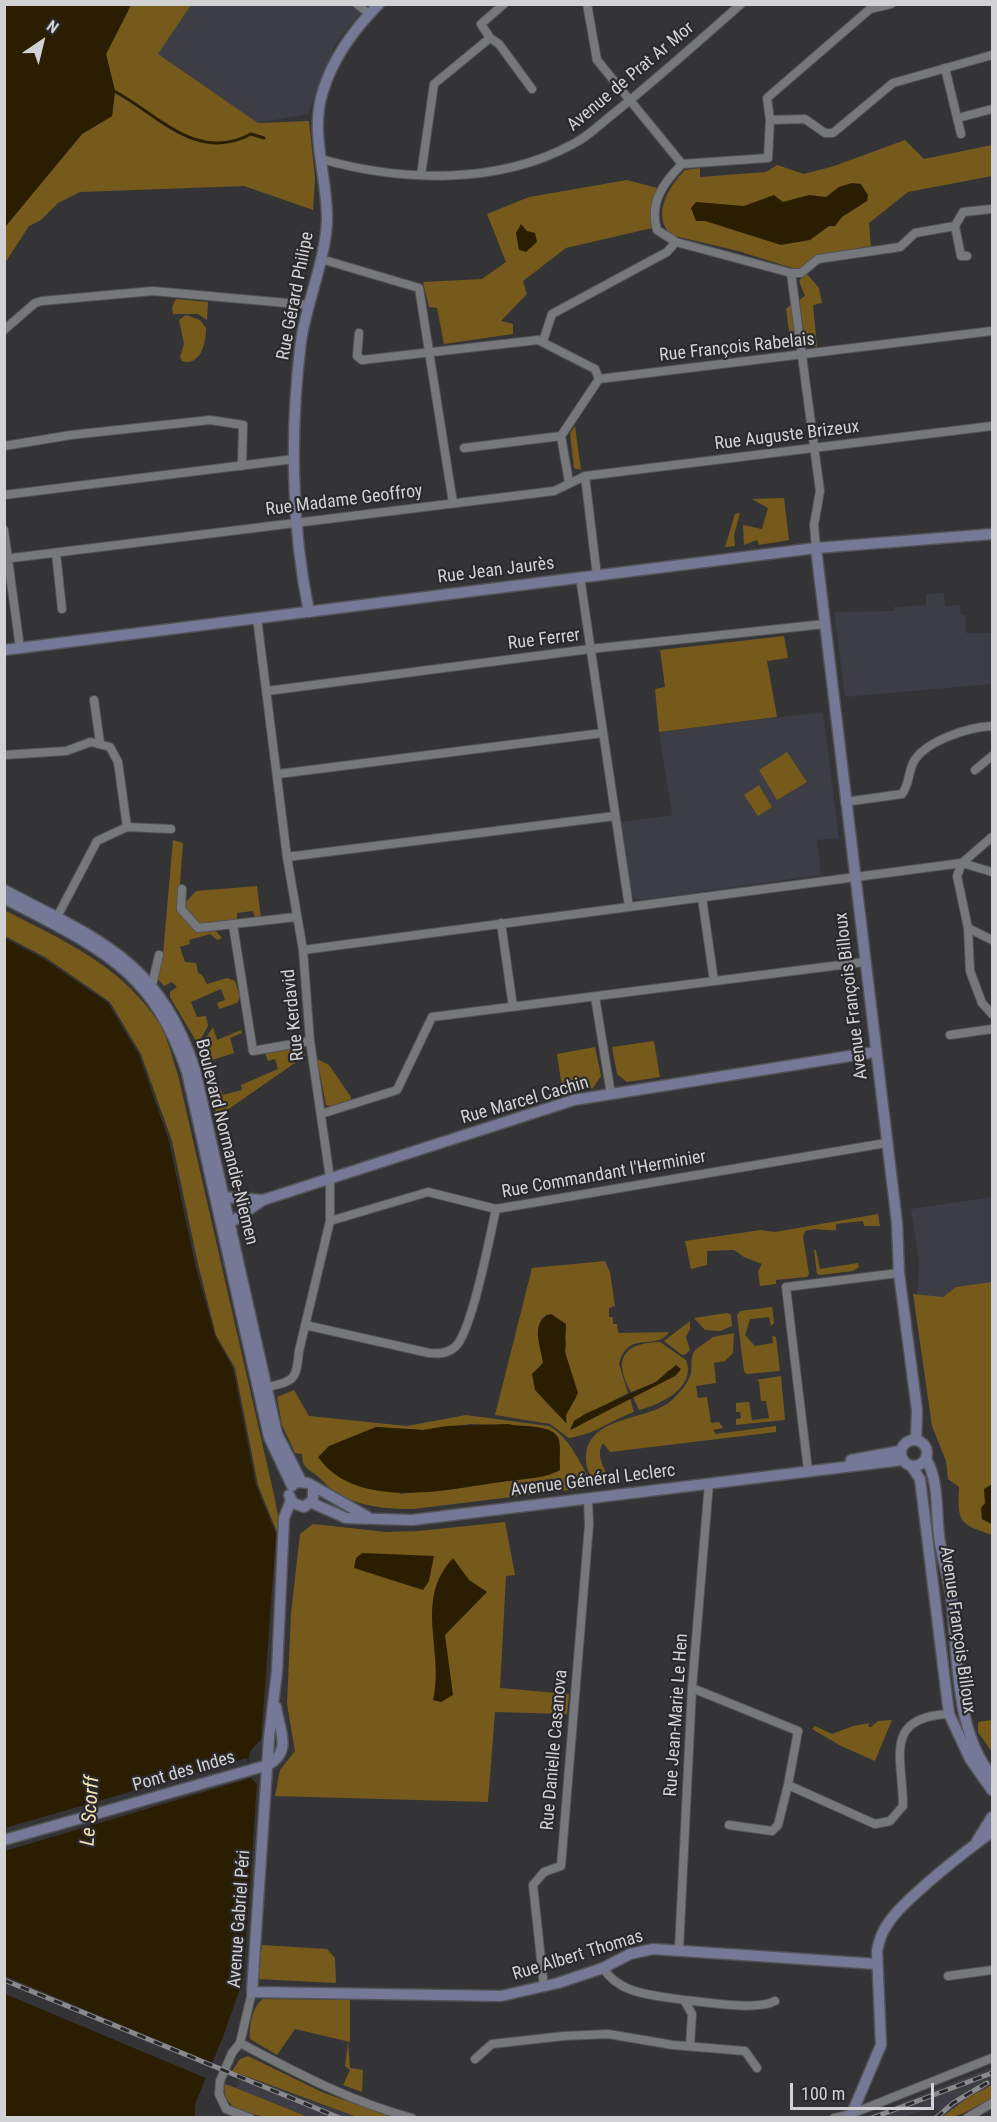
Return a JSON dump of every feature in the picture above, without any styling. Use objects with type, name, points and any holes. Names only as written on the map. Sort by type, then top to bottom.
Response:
[{"type":"street","points":[[357,4],[369,14]]},
{"type":"street","name":"Rue Gérard Philipe","points":[[309,612],[298,522],[294,459],[302,340],[321,259],[327,220],[318,112],[322,92],[347,43],[369,14],[380,4]]},
{"type":"street","points":[[504,4],[481,24],[490,38],[499,44],[532,89]]},
{"type":"street","points":[[587,4],[597,60],[682,164]]},
{"type":"street","name":"Avenue de Prat Ar Mor","points":[[321,159],[340,165],[421,175],[487,172],[535,162],[575,143],[630,101],[741,4]]},
{"type":"street","points":[[891,4],[870,9],[767,98],[770,120],[768,158],[682,164],[667,181],[655,201],[657,230],[676,242],[791,273],[801,273],[818,259],[900,247],[915,232],[955,226]]},
{"type":"street","points":[[421,175],[434,84],[490,38]]},
{"type":"street","points":[[770,120],[805,119],[825,133],[833,134],[893,82],[993,55]]},
{"type":"street","points":[[945,68],[961,134]]},
{"type":"street","points":[[958,118],[993,109]]},
{"type":"street","points":[[967,255],[961,256],[955,226],[963,212],[993,209]]},
{"type":"street","points":[[543,341],[552,314],[667,252],[676,242]]},
{"type":"street","points":[[321,259],[419,288],[453,503]]},
{"type":"street","points":[[791,273],[820,490],[814,525],[816,548]]},
{"type":"street","points":[[4,330],[35,303],[42,301],[153,291],[309,305]]},
{"type":"street","name":"Rue François Rabelais","points":[[599,379],[993,331]]},
{"type":"street","points":[[359,333],[357,356],[362,360],[506,342],[543,341],[595,369],[599,379],[561,436],[569,482]]},
{"type":"street","points":[[4,446],[71,435],[210,420],[243,425],[242,465]]},
{"type":"street","name":"Rue Auguste Brizeux","points":[[585,476],[993,426]]},
{"type":"street","points":[[464,448],[561,436]]},
{"type":"street","points":[[4,495],[294,459]]},
{"type":"street","points":[[585,476],[597,576]]},
{"type":"street","name":"Rue Madame Geoffroy","points":[[6,559],[554,491],[585,476]]},
{"type":"street","points":[[4,530],[6,559],[20,648]]},
{"type":"street","name":"Rue Jean Jaurès","points":[[4,650],[816,548],[993,534]]},
{"type":"street","name":"Avenue François Billoux","points":[[816,548],[897,1223],[900,1273],[917,1410],[916,1440],[926,1447],[926,1459],[933,1477],[939,1539],[947,1565],[966,1723],[985,1766],[993,1776]]},
{"type":"street","points":[[56,552],[62,609]]},
{"type":"street","points":[[580,577],[629,907]]},
{"type":"street","name":"Rue Kerdavid","points":[[257,618],[287,857],[303,950],[310,1041],[330,1178],[330,1221],[295,1376],[288,1382],[267,1387]]},
{"type":"street","name":"Rue Ferrer","points":[[267,691],[590,650],[825,624]]},
{"type":"street","points":[[94,700],[100,743]]},
{"type":"street","points":[[845,802],[902,794],[907,787],[916,757],[942,739],[950,739],[969,729],[993,726]]},
{"type":"street","points":[[278,774],[603,733]]},
{"type":"street","points":[[7,754],[66,751],[91,742],[110,747],[116,754],[127,827]]},
{"type":"street","points":[[975,770],[993,756]]},
{"type":"street","points":[[287,857],[615,816]]},
{"type":"street","points":[[57,917],[97,841],[123,831],[127,827],[171,829]]},
{"type":"street","points":[[993,837],[975,849],[963,863],[957,876],[968,928],[970,971],[982,1003],[993,1014]]},
{"type":"street","points":[[303,950],[963,863],[993,872]]},
{"type":"street","points":[[182,889],[181,909],[198,928],[296,916]]},
{"type":"street","name":"Boulevard Normandie-Niemen","points":[[4,890],[101,941],[128,961],[152,985],[174,1018],[186,1044],[224,1197],[278,1434],[297,1484]]},
{"type":"street","name":"Boulevard Normandie-Niemen","points":[[4,898],[108,955],[146,990],[167,1021],[187,1072],[269,1437],[297,1484]]},
{"type":"street","points":[[702,898],[714,981]]},
{"type":"street","points":[[501,923],[513,1006]]},
{"type":"street","points":[[233,925],[252,1051],[310,1041]]},
{"type":"street","points":[[968,928],[993,940]]},
{"type":"street","points":[[152,985],[159,955]]},
{"type":"street","points":[[321,1114],[397,1090],[432,1017],[864,962]]},
{"type":"street","points":[[595,997],[611,1094]]},
{"type":"street","points":[[950,1035],[993,1029]]},
{"type":"street","name":"Rue Marcel Cachin","points":[[230,1223],[263,1200],[574,1100],[875,1052]]},
{"type":"street","name":"Rue Commandant l'Herminier","points":[[330,1221],[428,1192],[496,1209],[886,1143]]},
{"type":"street","name":"Rue Marcel Cachin","points":[[224,1197],[263,1200]]},
{"type":"street","points":[[305,1325],[429,1353],[440,1354],[454,1348],[466,1330],[496,1209]]},
{"type":"street","points":[[814,1470],[786,1287],[900,1273]]},
{"type":"street","points":[[916,1440],[906,1442],[901,1456],[912,1467],[920,1465],[926,1459]]},
{"type":"street","name":"Avenue Général Leclerc","points":[[312,1503],[346,1518],[412,1520],[814,1470],[833,1463],[901,1456]]},
{"type":"street","name":"Avenue François Billoux","points":[[912,1467],[920,1479],[949,1714],[970,1759],[993,1790]]},
{"type":"street","name":"Rue Jean-Marie Le Hen","points":[[679,1949],[692,1688],[709,1483]]},
{"type":"street","points":[[297,1484],[313,1488],[315,1495],[312,1503],[296,1503],[290,1491],[297,1484]]},
{"type":"street","name":"Avenue Général Leclerc","points":[[313,1488],[371,1518]]},
{"type":"street","name":"Rue Danielle Casanova","points":[[544,1987],[532,1886],[544,1872],[561,1866],[589,1525],[588,1499]]},
{"type":"street","name":"Avenue Gabriel Péri","points":[[250,2118],[231,2112],[224,2106],[219,2094],[220,2081],[232,2053],[240,2043],[252,1992],[270,1724],[275,1698],[285,1510],[296,1503]]},
{"type":"street","points":[[692,1688],[798,1731],[778,1825],[772,1831],[729,1825]]},
{"type":"street","points":[[788,1785],[875,1824],[890,1821],[903,1806],[898,1747],[903,1733],[914,1721],[949,1714],[966,1723]]},
{"type":"street","name":"Pont des Indes","points":[[4,1840],[268,1765]]},
{"type":"street","points":[[975,1844],[993,1817]]},
{"type":"street","points":[[850,2116],[863,2091],[881,2045],[877,1964],[880,1937],[891,1919],[975,1844],[993,1832]]},
{"type":"street","name":"Rue Albert Thomas","points":[[252,1992],[501,1996],[544,1987],[603,1968],[630,1954],[653,1949],[877,1964]]},
{"type":"street","points":[[603,1968],[611,1982],[624,1989],[684,2000],[723,2004],[765,2004],[775,2001]]},
{"type":"street","points":[[948,1976],[993,1970]]},
{"type":"street","points":[[684,2000],[692,2014],[690,2046]]},
{"type":"street","points":[[475,2059],[492,2044],[608,2034],[690,2046],[745,2050],[757,2068]]},
{"type":"street","points":[[240,2043],[333,2090],[412,2118]]},
{"type":"street","points":[[834,2118],[850,2116],[993,2058]]},
{"type":"street","points":[[967,2118],[993,2103]]},
{"type":"shaded area","points":[[131,5],[191,5],[158,54],[258,123],[309,121],[315,178],[313,210],[244,186],[80,192],[58,203],[41,220],[29,226],[5,263],[5,227],[82,134],[112,116],[115,91],[106,54]]},
{"type":"shaded area","points":[[191,5],[367,5],[336,43],[308,114],[258,123],[158,54]]},
{"type":"shaded area","points":[[905,140],[924,159],[992,145],[992,176],[908,192],[869,223],[871,246],[815,256],[799,270],[738,251],[671,235],[662,219],[664,201],[668,192],[685,170],[700,168],[700,177],[766,172],[777,165],[804,174],[834,166]]},
{"type":"shaded area","points":[[627,180],[657,188],[651,212],[652,228],[566,248],[523,281],[527,294],[501,321],[513,324],[513,334],[444,344],[437,308],[429,307],[423,282],[482,279],[506,262],[487,214],[529,197]]},
{"type":"shaded area","points":[[806,273],[819,288],[822,303],[813,305],[817,347],[806,344],[799,300],[805,296],[799,281]]},
{"type":"shaded area","points":[[176,299],[208,302],[207,320],[198,314],[173,314],[172,307]]},
{"type":"shaded area","points":[[792,304],[798,347],[791,347],[786,309]]},
{"type":"shaded area","points":[[186,315],[200,320],[206,328],[201,352],[198,357],[188,362],[182,361],[180,357],[184,344],[179,320]]},
{"type":"shaded area","points":[[575,426],[581,470],[574,468],[570,433]]},
{"type":"shaded area","points":[[784,498],[789,540],[759,545],[757,540],[744,545],[743,525],[762,529],[768,508],[752,499]]},
{"type":"shaded area","points":[[740,513],[734,535],[735,546],[725,547],[735,514]]},
{"type":"shaded area","points":[[944,593],[945,606],[960,605],[961,615],[965,615],[966,633],[992,633],[992,684],[845,697],[834,612],[894,611],[894,607],[926,605],[926,594]]},
{"type":"shaded area","points":[[784,636],[788,658],[767,661],[777,717],[659,732],[655,689],[665,687],[660,650]]},
{"type":"shaded area","points":[[823,712],[839,838],[817,840],[821,875],[643,900],[635,898],[631,893],[621,822],[672,815],[659,732]]},
{"type":"shaded area","points":[[787,752],[807,782],[777,800],[759,770]]},
{"type":"shaded area","points":[[759,785],[772,807],[758,816],[744,795]]},
{"type":"shaded area","points":[[173,840],[183,843],[178,910],[193,927],[215,930],[222,938],[217,940],[210,934],[189,940],[190,944],[180,947],[185,962],[196,963],[198,973],[202,975],[207,984],[227,978],[235,981],[240,997],[237,1003],[219,1009],[217,1003],[225,1000],[221,989],[191,1002],[197,1017],[206,1016],[208,1026],[200,1040],[196,1041],[170,997],[170,992],[177,987],[172,982],[164,986],[157,978],[163,955]]},
{"type":"shaded area","points":[[257,886],[261,918],[255,918],[253,911],[237,913],[237,920],[199,924],[183,905],[196,891]]},
{"type":"shaded area","points":[[4,910],[90,956],[109,970],[144,1003],[165,1035],[178,1075],[274,1495],[279,1521],[277,1532],[258,1485],[235,1368],[216,1335],[198,1264],[172,1141],[141,1054],[110,1002],[45,957],[5,936]]},
{"type":"shaded area","points":[[213,1027],[217,1040],[241,1030],[242,1033],[230,1038],[234,1053],[209,1061],[223,1095],[242,1090],[241,1085],[278,1069],[275,1059],[268,1061],[265,1053],[258,1055],[258,1053],[303,1046],[305,1056],[217,1117],[200,1047]]},
{"type":"shaded area","points":[[654,1041],[660,1077],[627,1082],[617,1074],[612,1047]]},
{"type":"shaded area","points":[[595,1047],[601,1076],[593,1088],[563,1094],[557,1054]]},
{"type":"shaded area","points":[[317,1059],[329,1065],[351,1097],[350,1100],[331,1106],[326,1105]]},
{"type":"shaded area","points":[[992,1197],[992,1283],[956,1287],[943,1297],[917,1297],[919,1261],[911,1209]]},
{"type":"shaded area","points":[[878,1214],[880,1226],[864,1226],[863,1221],[836,1224],[836,1230],[805,1231],[803,1237],[809,1274],[807,1277],[776,1280],[776,1284],[760,1286],[758,1271],[762,1264],[734,1250],[707,1251],[707,1265],[691,1269],[685,1241],[761,1230],[775,1232]]},
{"type":"shaded area","points":[[814,1250],[816,1250],[820,1269],[858,1263],[859,1267],[853,1271],[817,1274]]},
{"type":"shaded area","points":[[605,1261],[610,1272],[615,1306],[609,1308],[609,1317],[613,1317],[613,1324],[617,1324],[618,1333],[669,1332],[657,1341],[635,1344],[623,1353],[619,1364],[628,1393],[574,1421],[571,1430],[630,1398],[634,1412],[587,1434],[569,1438],[550,1424],[495,1415],[532,1268]],"holes":[[[547,1314],[566,1341],[565,1352],[576,1398],[566,1415],[567,1423],[545,1401],[532,1375],[543,1363],[541,1320]]]},
{"type":"shaded area","points":[[992,1282],[992,1485],[982,1519],[992,1524],[992,1535],[973,1528],[963,1520],[959,1508],[959,1487],[948,1479],[946,1461],[932,1426],[913,1294],[943,1297],[956,1287]]},
{"type":"shaded area","points":[[772,1307],[774,1323],[771,1326],[769,1317],[750,1319],[745,1335],[755,1346],[773,1343],[772,1336],[776,1337],[780,1371],[747,1374],[744,1371],[737,1315],[740,1311]]},
{"type":"shaded area","points":[[727,1313],[731,1315],[732,1326],[720,1331],[705,1330],[694,1318]]},
{"type":"shaded area","points":[[690,1321],[690,1329],[686,1337],[690,1350],[682,1355],[664,1341]]},
{"type":"shaded area","points":[[734,1333],[733,1353],[725,1361],[714,1363],[716,1383],[696,1386],[698,1398],[707,1397],[711,1423],[719,1422],[723,1428],[713,1430],[716,1434],[776,1426],[776,1432],[610,1452],[603,1443],[600,1458],[610,1485],[600,1486],[589,1472],[586,1463],[590,1441],[609,1425],[650,1412],[672,1400],[690,1377],[695,1350],[713,1337]]},
{"type":"shaded area","points":[[660,1342],[686,1360],[688,1370],[686,1379],[674,1394],[639,1410],[633,1397],[675,1376],[681,1369],[669,1370],[656,1382],[631,1392],[623,1371],[624,1355],[637,1346]]},
{"type":"shaded area","points":[[781,1376],[785,1420],[736,1425],[736,1419],[741,1418],[740,1412],[736,1412],[736,1403],[749,1402],[752,1420],[769,1418],[766,1401],[761,1401],[759,1381],[756,1380]]},
{"type":"shaded area","points":[[294,1390],[309,1416],[407,1426],[466,1415],[549,1426],[557,1431],[569,1445],[594,1487],[413,1509],[383,1508],[364,1504],[334,1491],[305,1466],[302,1454],[295,1453],[282,1425],[277,1397]],"holes":[[[471,1424],[539,1427],[559,1460],[560,1470],[514,1480],[400,1494],[376,1427],[423,1430]]]},
{"type":"shaded area","points":[[505,1522],[515,1575],[506,1576],[500,1688],[569,1694],[567,1714],[495,1712],[488,1802],[275,1796],[280,1770],[295,1751],[287,1704],[291,1614],[300,1534],[313,1524],[386,1532]]},
{"type":"shaded area","points":[[892,1720],[875,1761],[841,1746],[812,1729],[815,1726],[832,1734],[853,1726],[870,1723],[868,1726],[871,1727],[878,1721]]},
{"type":"shaded area","points":[[992,1720],[992,1752],[978,1732],[978,1722]]},
{"type":"shaded area","points":[[262,1945],[327,1949],[335,1958],[336,1983],[258,1979]]},
{"type":"shaded area","points":[[263,1999],[350,2000],[350,2042],[295,2029],[277,2055],[250,2039],[254,2012]]},
{"type":"shaded area","points":[[348,2042],[350,2068],[363,2070],[362,2092],[343,2085],[350,2070],[345,2066]]},
{"type":"shaded area","points":[[248,2056],[324,2093],[393,2117],[357,2117],[232,2071],[240,2059]]},
{"type":"shaded area","points":[[992,2067],[992,2085],[944,2115],[933,2107],[903,2117],[862,2118]]},
{"type":"shaded area","points":[[241,2075],[357,2117],[308,2117],[236,2088]]},
{"type":"shaded area","points":[[225,2084],[308,2117],[269,2117],[242,2111],[232,2105],[226,2096]]},
{"type":"shaded area","points":[[992,2085],[992,2099],[957,2116],[942,2117],[969,2097]]},
{"type":"water","points":[[5,4],[131,5],[106,54],[115,91],[112,116],[82,134],[5,227]]},
{"type":"water","points":[[852,183],[861,184],[868,195],[867,201],[842,217],[835,226],[829,226],[810,240],[781,245],[705,221],[696,221],[691,208],[696,202],[744,206],[774,195],[783,202],[809,195],[826,197],[839,187]]},
{"type":"water","points":[[521,224],[527,231],[535,233],[537,242],[526,252],[519,250],[516,233]]},
{"type":"water","name":"Le Scorff","points":[[4,938],[44,959],[108,1003],[139,1055],[169,1141],[195,1264],[215,1336],[233,1368],[256,1485],[276,1534],[261,1740],[253,1748],[248,1761],[251,1778],[257,1784],[243,1980],[223,2037],[195,2104],[195,2117],[5,2117]]},
{"type":"water","points":[[551,1314],[566,1324],[565,1352],[578,1393],[566,1415],[566,1423],[535,1390],[532,1374],[543,1363],[538,1328],[544,1317]]},
{"type":"water","points":[[676,1365],[681,1369],[675,1376],[570,1430],[574,1421],[585,1414],[656,1382]]},
{"type":"water","points":[[509,1424],[544,1429],[556,1435],[560,1444],[560,1470],[532,1478],[455,1489],[403,1493],[378,1491],[355,1485],[335,1474],[318,1457],[329,1446],[376,1427],[423,1430],[446,1426]]},
{"type":"water","points":[[992,1484],[992,1524],[982,1519],[981,1508],[985,1503],[984,1489]]},
{"type":"water","points":[[362,1553],[434,1556],[429,1581],[423,1590],[354,1568],[356,1558]]},
{"type":"water","points":[[453,1558],[469,1580],[487,1592],[445,1635],[453,1695],[441,1702],[433,1700],[436,1663],[432,1609],[441,1574]]},
{"type":"pier","points":[[247,1758],[251,1778],[5,1851],[5,1828]]},
{"type":"pier","points":[[5,1976],[215,2064],[208,2079],[5,1994]]},
{"type":"waterway","points":[[112,90],[177,132],[194,139],[212,143],[231,142],[251,134],[264,138]]},
{"type":"railway","points":[[4,1980],[340,2118]]},
{"type":"railway","points":[[872,2118],[992,2073]]},
{"type":"railway","points":[[936,2118],[953,2103],[987,2083]]}]
